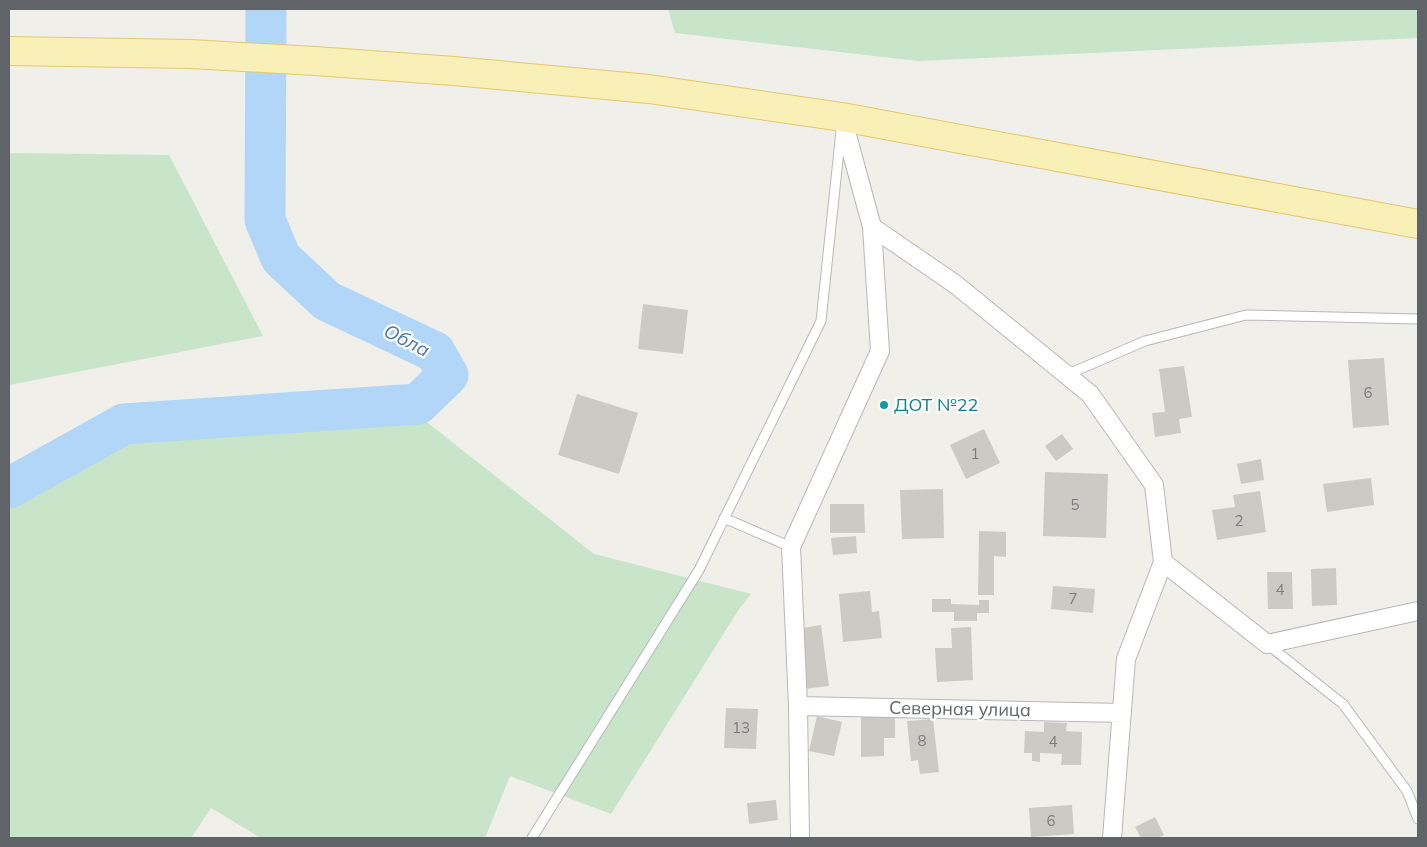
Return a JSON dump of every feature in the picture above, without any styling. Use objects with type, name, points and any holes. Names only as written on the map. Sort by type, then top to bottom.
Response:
[{"type":"main road","points":[[9,51],[190,54],[454,71],[649,89],[842,117],[1418,224]]},
{"type":"street","points":[[800,838],[798,706],[791,547],[880,351],[872,227],[842,117]]},
{"type":"street","points":[[872,227],[955,284],[1090,394],[1154,485],[1163,562],[1126,659],[1112,838]]},
{"type":"street","points":[[1163,562],[1267,644],[1418,611]]},
{"type":"street","name":"Северная улица","points":[[798,706],[1122,713]]},
{"type":"lane","points":[[532,838],[699,570],[822,321],[842,117]]},
{"type":"lane","points":[[1066,375],[1145,341],[1246,316],[1418,319]]},
{"type":"lane","points":[[724,518],[791,547]]},
{"type":"lane","points":[[1267,644],[1343,704],[1407,791],[1418,820]]},
{"type":"green space","points":[[668,9],[1418,9],[1418,38],[918,61],[675,33]]},
{"type":"green space","points":[[9,153],[169,155],[263,336],[9,385]]},
{"type":"green space","points":[[418,415],[594,554],[751,594],[739,609],[611,814],[510,776],[485,838],[261,838],[211,808],[191,838],[9,838],[9,500],[127,435]]},
{"type":"building","points":[[643,304],[688,310],[683,354],[638,349]]},
{"type":"building","points":[[1384,358],[1389,425],[1353,428],[1348,360]]},
{"type":"building","points":[[1184,366],[1192,417],[1179,419],[1181,433],[1155,437],[1152,413],[1165,412],[1159,369]]},
{"type":"building","points":[[577,394],[638,413],[619,474],[558,455]]},
{"type":"building","points":[[984,429],[1000,463],[966,479],[950,445]]},
{"type":"building","points":[[1062,434],[1073,449],[1056,461],[1045,446]]},
{"type":"building","points":[[1261,459],[1264,480],[1241,484],[1237,464]]},
{"type":"building","points":[[1045,472],[1108,474],[1106,538],[1043,536]]},
{"type":"building","points":[[1371,478],[1374,505],[1327,512],[1323,484]]},
{"type":"building","points":[[943,489],[944,538],[902,539],[900,490]]},
{"type":"building","points":[[1260,491],[1266,532],[1217,540],[1212,510],[1235,507],[1233,495]]},
{"type":"building","points":[[830,504],[864,504],[865,533],[830,533]]},
{"type":"building","points":[[979,531],[1006,532],[1006,557],[994,556],[994,595],[978,595]]},
{"type":"building","points":[[856,536],[857,553],[833,555],[831,538]]},
{"type":"building","points":[[1336,568],[1337,605],[1312,606],[1311,569]]},
{"type":"building","points":[[1267,572],[1292,572],[1293,609],[1268,609]]},
{"type":"building","points":[[1053,586],[1095,589],[1093,613],[1051,609]]},
{"type":"building","points":[[870,591],[872,612],[879,611],[882,638],[843,642],[839,594]]},
{"type":"building","points":[[932,599],[951,599],[951,604],[979,605],[979,600],[989,600],[989,613],[977,613],[977,621],[954,621],[954,612],[932,612]]},
{"type":"building","points":[[821,625],[829,686],[804,689],[796,629]]},
{"type":"building","points":[[971,627],[973,680],[937,682],[935,648],[952,648],[951,628]]},
{"type":"building","points":[[726,708],[758,709],[756,749],[724,748]]},
{"type":"building","points":[[861,713],[895,713],[895,738],[884,738],[884,756],[861,757]]},
{"type":"building","points":[[817,716],[842,722],[834,756],[809,751]]},
{"type":"building","points":[[933,719],[939,772],[920,774],[918,760],[911,761],[907,721]]},
{"type":"building","points":[[1044,722],[1067,723],[1066,731],[1082,732],[1081,765],[1061,765],[1062,754],[1040,753],[1040,762],[1032,761],[1032,753],[1024,753],[1025,731],[1044,732]]},
{"type":"building","points":[[776,800],[778,820],[749,824],[747,803]]},
{"type":"building","points":[[1072,805],[1074,834],[1031,837],[1029,808]]},
{"type":"building","points":[[1155,817],[1164,835],[1158,838],[1141,838],[1135,827]]},
{"type":"waterway","name":"Обла","points":[[9,488],[124,424],[418,404],[448,375],[435,352],[327,301],[281,258],[265,220],[266,9]]},
{"type":"place","name":"ДОТ №22","points":[[884,405]]}]
